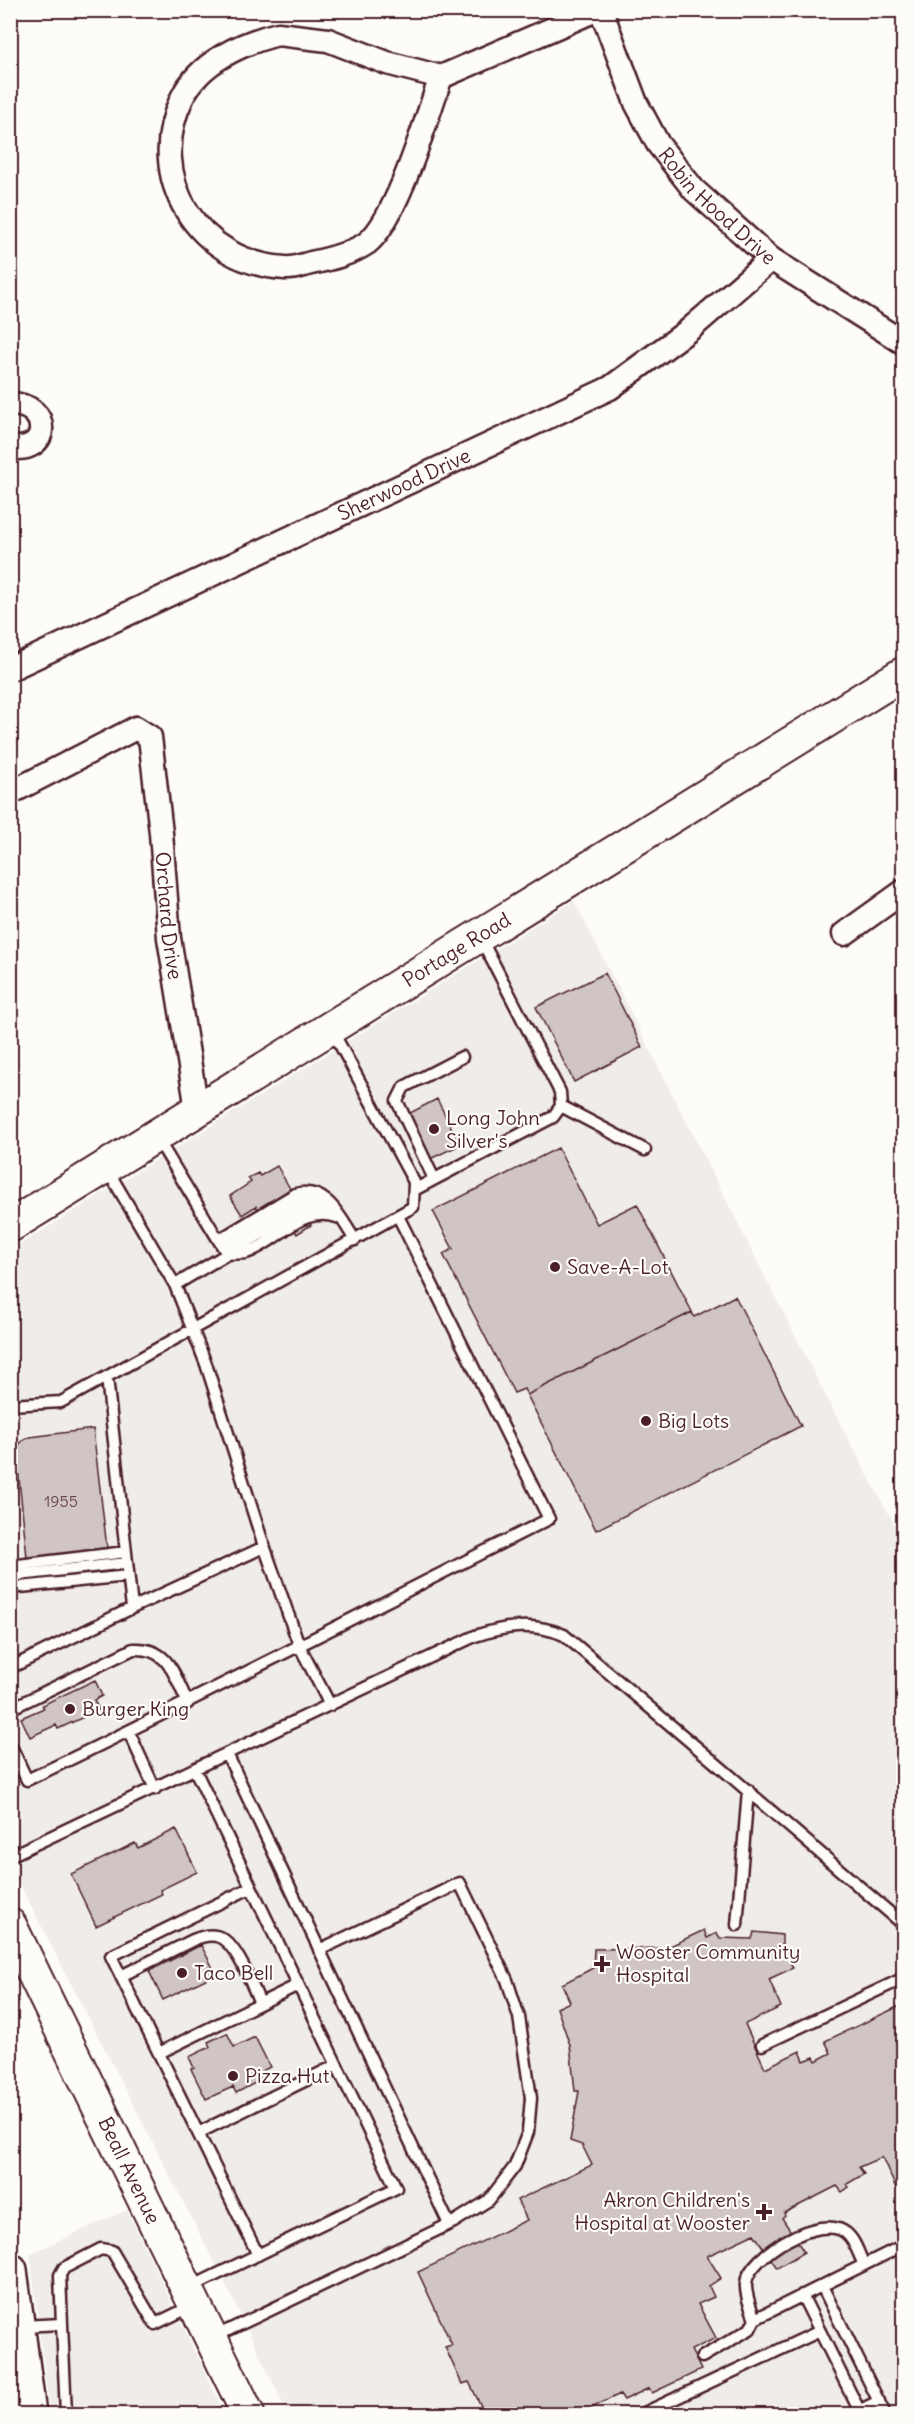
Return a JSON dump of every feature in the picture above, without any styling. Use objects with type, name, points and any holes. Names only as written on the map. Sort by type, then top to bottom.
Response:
[{"type":"main road","name":"Portage Road","points":[[10,1226],[903,673]]},
{"type":"main road","name":"Beall Avenue","points":[[10,1925],[248,2415]]},
{"type":"main road","points":[[11,2271],[18,2327],[18,2385],[29,2415]]},
{"type":"street","points":[[441,77],[414,154],[388,214],[367,242],[335,258],[286,268],[240,258],[203,234],[179,199],[170,170],[171,133],[182,97],[203,71],[249,41],[278,34],[328,40],[387,63],[441,77],[596,10]]},
{"type":"street","name":"Robin Hood Drive","points":[[601,10],[636,103],[658,144],[694,190],[771,259],[903,342]]},
{"type":"street","name":"Sherwood Drive","points":[[10,669],[610,388],[688,330],[771,259]]},
{"type":"street","points":[[10,404],[27,406],[39,416],[42,424],[38,440],[30,447],[22,449],[10,447]]},
{"type":"street","name":"Orchard Drive","points":[[10,793],[136,728],[150,738],[161,833],[169,938],[197,1109]]},
{"type":"street","points":[[844,934],[903,891]]},
{"type":"lane","points":[[414,1191],[552,1117],[561,1106],[560,1092],[480,936]]},
{"type":"lane","points":[[10,1405],[61,1402],[413,1207],[414,1182],[331,1027]]},
{"type":"lane","points":[[434,1179],[397,1101],[404,1087],[462,1056]]},
{"type":"lane","points":[[561,1106],[645,1150]]},
{"type":"lane","points":[[155,1135],[223,1247]]},
{"type":"lane","points":[[105,1166],[175,1285],[206,1364],[264,1547],[299,1645],[330,1705]]},
{"type":"lane","points":[[175,1285],[295,1194],[307,1191],[318,1195],[336,1211],[355,1240]]},
{"type":"lane","points":[[223,1247],[304,1209],[315,1206],[336,1211]]},
{"type":"lane","points":[[10,1744],[27,1780],[188,1704],[299,1645],[549,1519],[398,1216]]},
{"type":"lane","points":[[107,1377],[132,1608]]},
{"type":"lane","points":[[10,1668],[264,1547]]},
{"type":"lane","points":[[10,1566],[126,1557]]},
{"type":"lane","points":[[10,1576],[126,1557]]},
{"type":"lane","points":[[10,1588],[128,1576]]},
{"type":"lane","points":[[10,1856],[475,1636],[498,1629],[539,1626],[564,1635],[748,1790],[903,1925]]},
{"type":"lane","points":[[10,1709],[133,1649],[144,1648],[162,1655],[188,1704]]},
{"type":"lane","points":[[129,1732],[155,1789]]},
{"type":"lane","points":[[227,1755],[449,2224]]},
{"type":"lane","points":[[66,2415],[60,2275],[64,2268],[101,2249],[112,2251],[155,2324],[191,2297],[258,2255],[396,2187],[195,1770]]},
{"type":"lane","points":[[737,1925],[748,1790]]},
{"type":"lane","points":[[211,2338],[449,2224],[489,2200],[515,2166],[528,2132],[531,2098],[519,2017],[507,1980],[460,1883],[320,1950]]},
{"type":"lane","points":[[250,1888],[111,1956],[258,2255]]},
{"type":"lane","points":[[121,1976],[193,1940],[204,1936],[216,1936],[226,1941],[234,1949],[260,2003]]},
{"type":"lane","points":[[762,2045],[903,1978]]},
{"type":"lane","points":[[159,2053],[298,1985]]},
{"type":"lane","points":[[198,2133],[337,2065]]},
{"type":"lane","points":[[755,2319],[749,2304],[746,2283],[750,2272],[759,2259],[803,2232],[815,2228],[832,2227],[846,2232],[864,2265]]},
{"type":"lane","points":[[702,2357],[750,2329],[755,2319],[903,2245]]},
{"type":"lane","points":[[822,2286],[885,2415]]},
{"type":"lane","points":[[802,2295],[858,2413],[879,2402]]},
{"type":"lane","points":[[18,2327],[62,2324]]},
{"type":"lane","points":[[642,2415],[820,2331]]},
{"type":"shaded area","points":[[574,901],[837,1418],[903,1541],[903,2414],[288,2414],[225,2283],[11,1867],[11,1250]]},
{"type":"shaded area","points":[[127,2210],[225,2414],[50,2414],[30,2254]]},
{"type":"building","points":[[605,973],[642,1047],[574,1082],[536,1007]]},
{"type":"building","name":"Long John Silver's","points":[[437,1099],[460,1145],[430,1159],[408,1114]]},
{"type":"building","points":[[558,1148],[597,1224],[637,1204],[692,1312],[527,1395],[524,1389],[514,1393],[443,1254],[453,1249],[433,1211]]},
{"type":"building","points":[[277,1166],[311,1225],[297,1234],[274,1199],[242,1215],[230,1196],[251,1182],[248,1178],[258,1173],[260,1176]]},
{"type":"building","points":[[735,1296],[801,1426],[596,1530],[527,1395],[692,1312],[694,1317]]},
{"type":"building","points":[[93,1429],[107,1548],[81,1551],[83,1567],[64,1569],[62,1554],[27,1558],[16,1449],[22,1441],[30,1437]]},
{"type":"building","name":"Burger King","points":[[95,1680],[102,1696],[94,1700],[99,1710],[58,1729],[56,1725],[30,1737],[21,1718],[44,1708],[42,1705]]},
{"type":"building","points":[[176,1829],[197,1872],[160,1890],[162,1894],[96,1926],[71,1874],[135,1843],[138,1848]]},
{"type":"building","points":[[704,1930],[707,1938],[717,1933],[720,1938],[752,1939],[754,1932],[782,1935],[782,1944],[793,1968],[769,1979],[781,2007],[745,2024],[765,2068],[800,2051],[804,2061],[814,2057],[816,2061],[831,2053],[825,2041],[904,2004],[904,2190],[902,2186],[896,2188],[882,2157],[859,2167],[864,2174],[847,2184],[849,2187],[842,2192],[837,2186],[784,2213],[785,2216],[782,2218],[804,2252],[777,2268],[754,2234],[707,2256],[721,2278],[709,2286],[714,2297],[698,2304],[716,2338],[691,2350],[701,2370],[652,2393],[649,2388],[624,2400],[620,2394],[579,2414],[485,2414],[469,2382],[462,2384],[445,2347],[452,2345],[418,2272],[527,2220],[517,2200],[592,2165],[582,2145],[570,2141],[579,2091],[575,2091],[570,2045],[557,2008],[570,2002],[562,1984],[593,1968],[594,1949],[666,1948]]},
{"type":"building","name":"Taco Bell","points":[[201,1945],[216,1974],[163,2000],[149,1971]]},
{"type":"building","points":[[227,2033],[234,2047],[255,2037],[270,2067],[258,2073],[261,2080],[236,2093],[233,2087],[206,2099],[191,2069],[194,2068],[189,2057],[210,2047],[208,2042]]},
{"type":"place","name":"Long John Silver's","points":[[434,1129]]},
{"type":"place","name":"Save-A-Lot","points":[[555,1267]]},
{"type":"place","name":"Big Lots","points":[[646,1421]]},
{"type":"place","name":"Burger King","points":[[70,1709]]},
{"type":"place","name":"Wooster Community Hospital","points":[[602,1964]]},
{"type":"place","name":"Taco Bell","points":[[182,1973]]},
{"type":"place","name":"Pizza Hut","points":[[233,2076]]},
{"type":"place","name":"Akron Children's Hospital at Wooster","points":[[764,2212]]}]
